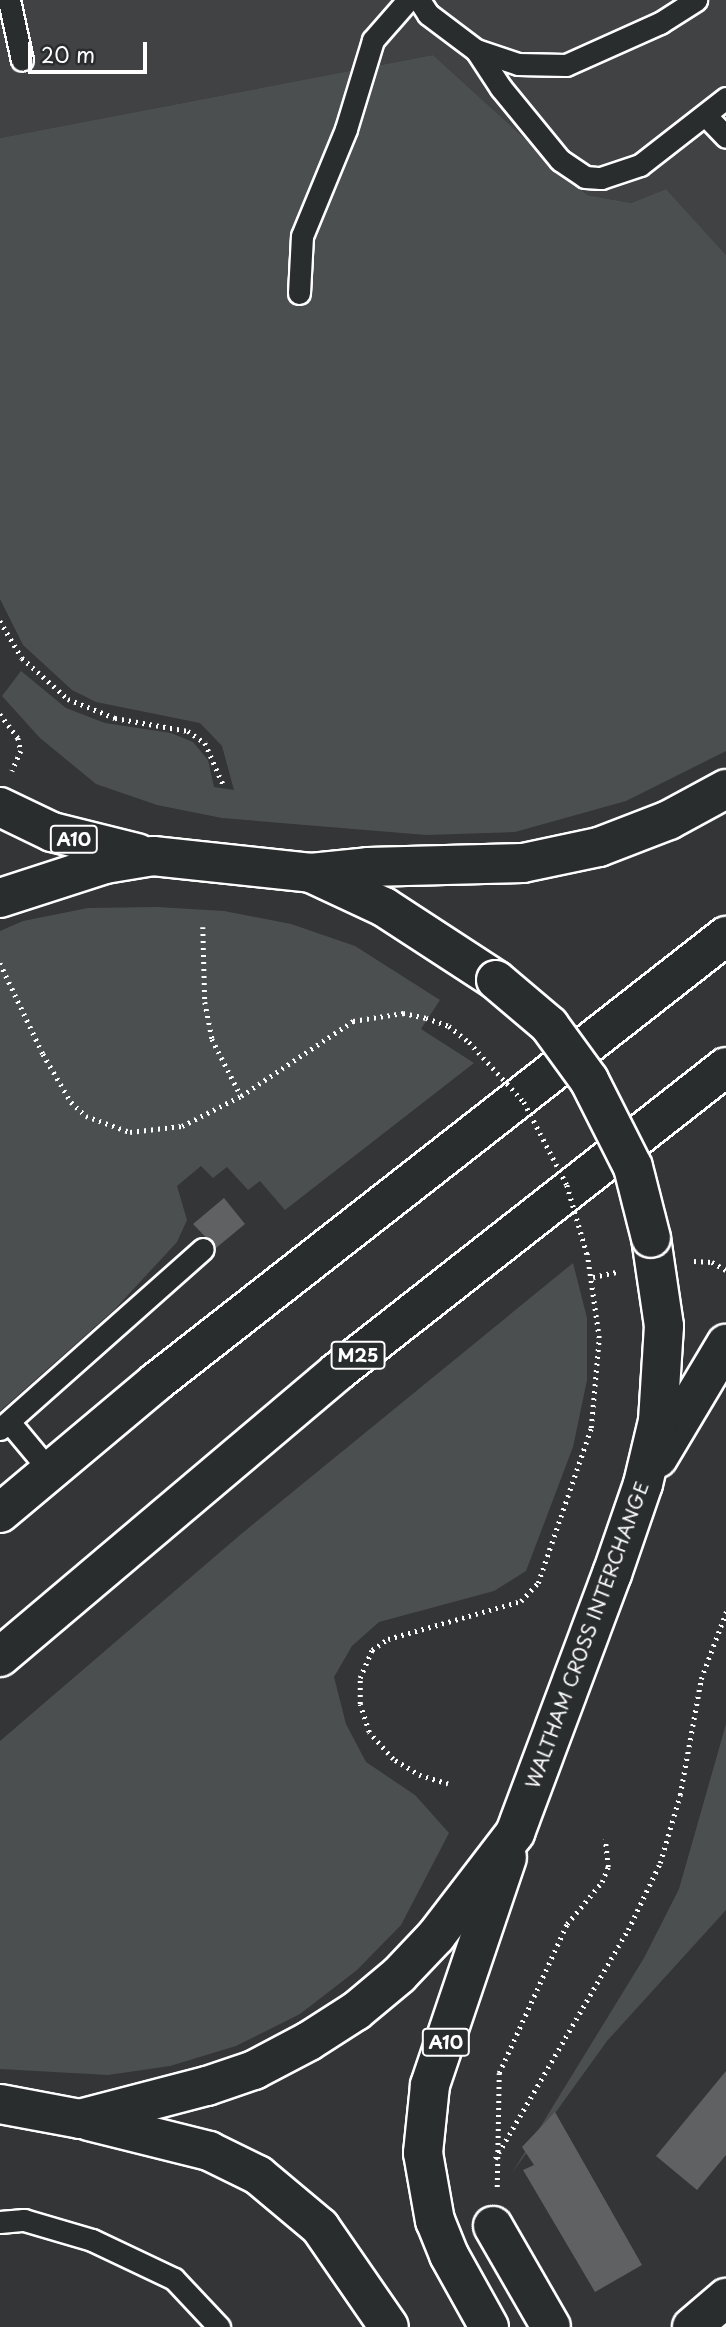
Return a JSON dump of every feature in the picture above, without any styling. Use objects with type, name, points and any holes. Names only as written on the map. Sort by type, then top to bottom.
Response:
[{"type":"main road","points":[[312,873],[368,867],[523,863],[599,847],[669,820],[726,789]]},
{"type":"main road","name":"A10","points":[[4,792],[52,832],[153,856]]},
{"type":"main road","name":"WALTHAM CROSS INTERCHANGE","points":[[0,898],[94,867],[153,856],[312,873],[384,907],[496,980],[549,1025],[596,1091],[633,1167],[651,1238],[664,1326],[658,1421],[643,1484],[515,1833],[436,1936],[356,2011],[254,2070],[80,2119],[0,2104]]},
{"type":"main road","points":[[0,1513],[166,1373],[726,936]]},
{"type":"main road","name":"M25","points":[[0,1657],[337,1372],[726,1067]]},
{"type":"main road","points":[[643,1484],[726,1344]]},
{"type":"main road","name":"A10","points":[[489,2327],[435,2221],[427,2188],[425,2119],[430,2085],[515,1833]]},
{"type":"main road","points":[[80,2119],[209,2151],[258,2175],[320,2227],[389,2327]]},
{"type":"main road","points":[[493,2226],[551,2327]]},
{"type":"main road","points":[[692,2327],[726,2298]]},
{"type":"lane","points":[[9,0],[22,60]]},
{"type":"lane","points":[[299,293],[302,236],[346,129],[373,40],[408,0]]},
{"type":"lane","points":[[419,0],[428,14],[477,50],[518,64],[566,65],[660,23],[696,0]]},
{"type":"lane","points":[[477,50],[501,88],[560,160],[585,177],[601,178],[640,165],[726,98]]},
{"type":"lane","points":[[706,116],[726,137]]},
{"type":"lane","points":[[50,1471],[5,1426],[39,1390],[203,1249]]},
{"type":"lane","points":[[0,2222],[24,2220],[92,2241],[174,2278],[219,2327]]},
{"type":"path","points":[[0,621],[22,658],[68,699],[115,718],[188,730],[205,743],[223,784]]},
{"type":"path","points":[[0,714],[18,738],[21,751],[4,792]]},
{"type":"path","points":[[202,927],[205,1002],[212,1039],[241,1096]]},
{"type":"path","points":[[0,962],[43,1054],[71,1102],[86,1116],[130,1132],[156,1132],[182,1126],[241,1096],[353,1020],[403,1013],[449,1026],[470,1042],[524,1102],[567,1185],[593,1277],[599,1338],[591,1427],[538,1583],[521,1601],[388,1639],[364,1663],[360,1704],[369,1732],[393,1759],[421,1776],[448,1784]]},
{"type":"path","points":[[689,1261],[712,1262],[726,1270]]},
{"type":"path","points":[[593,1277],[613,1273]]},
{"type":"path","points":[[605,1839],[608,1867],[602,1882],[567,1924],[499,2073],[495,2159],[628,1930],[660,1863],[680,1795],[701,1679],[726,1612]]},
{"type":"shaded area","points":[[0,0],[726,0],[726,255],[666,189],[631,203],[587,195],[433,55],[0,138]]},
{"type":"shaded area","points":[[433,55],[587,195],[631,203],[666,189],[726,255],[726,751],[626,801],[515,832],[426,835],[222,818],[157,805],[96,784],[40,738],[2,696],[21,671],[66,708],[105,723],[171,733],[193,742],[208,760],[214,787],[234,790],[222,746],[200,723],[96,702],[72,690],[23,645],[0,599],[0,138]]},
{"type":"shaded area","points":[[157,907],[224,911],[291,924],[355,946],[440,1000],[421,1029],[474,1063],[285,1210],[260,1181],[248,1190],[227,1167],[213,1178],[201,1166],[177,1186],[187,1220],[177,1242],[115,1309],[0,1411],[0,931],[23,921],[88,908]]},
{"type":"shaded area","points":[[573,1263],[587,1318],[587,1380],[573,1447],[526,1571],[494,1591],[379,1622],[352,1646],[334,1677],[346,1724],[366,1762],[415,1795],[449,1833],[401,1925],[357,1970],[300,2014],[236,2046],[170,2066],[108,2075],[0,2069],[0,1741],[240,1535]]},
{"type":"shaded area","points":[[726,1724],[726,1910],[607,2041],[512,2173],[644,1958],[679,1889]]},
{"type":"building","points":[[224,1198],[245,1224],[216,1248],[193,1224]]},
{"type":"building","points":[[726,2071],[726,2155],[697,2190],[656,2156]]},
{"type":"building","points":[[555,2112],[642,2265],[595,2292],[523,2170],[534,2165],[522,2147]]}]
